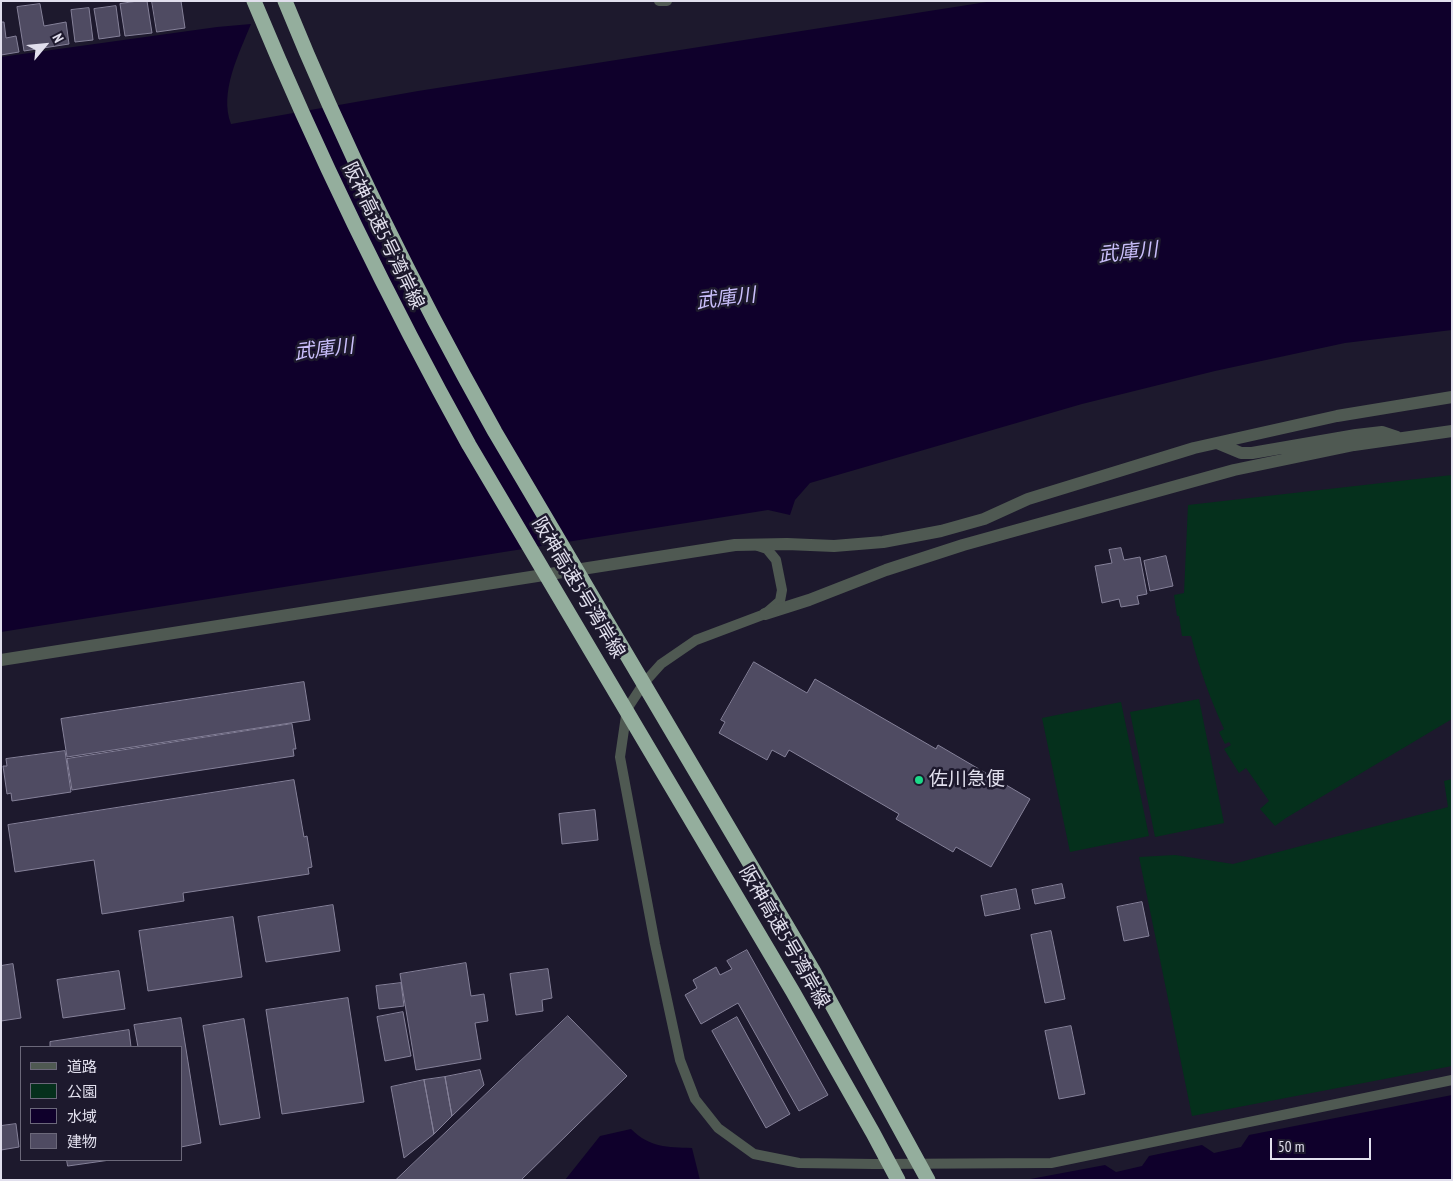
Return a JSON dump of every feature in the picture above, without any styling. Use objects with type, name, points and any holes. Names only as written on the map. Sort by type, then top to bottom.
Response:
[{"type":"highway","name":"阪神高速5号湾岸線","points":[[254,1],[341,198],[423,362],[478,461],[792,992],[898,1180]]},
{"type":"highway","name":"阪神高速5号湾岸線","points":[[285,1],[365,180],[452,356],[814,972],[928,1180]]},
{"type":"street","points":[[659,1],[667,1]]},
{"type":"street","points":[[1,660],[725,546],[753,544],[834,546],[883,542],[941,531],[984,519],[1028,499],[1194,448],[1337,416],[1452,397]]},
{"type":"street","points":[[1452,430],[1354,446],[1234,470],[1068,515],[963,545],[886,570],[809,600],[696,640],[661,664],[644,683],[626,709],[620,757],[655,944],[680,1060],[695,1099],[718,1128],[754,1154],[799,1163],[1051,1163],[1452,1080]]},
{"type":"street","points":[[1217,443],[1241,452],[1252,453],[1356,434],[1382,432],[1400,438]]},
{"type":"street","points":[[753,544],[767,549],[776,560],[782,590],[780,601],[775,608],[765,614]]},
{"type":"green space","points":[[1452,475],[1452,719],[1275,826],[1260,809],[1269,801],[1246,768],[1239,773],[1224,749],[1231,745],[1229,742],[1225,744],[1219,732],[1224,729],[1205,683],[1191,636],[1182,636],[1174,595],[1184,593],[1188,505]]},
{"type":"green space","points":[[1199,699],[1224,823],[1155,837],[1130,712]]},
{"type":"green space","points":[[1121,702],[1149,836],[1070,852],[1042,718]]},
{"type":"green space","points":[[1452,779],[1452,1066],[1192,1116],[1139,857],[1175,855],[1233,864],[1448,807],[1444,781]]},
{"type":"water","name":"武庫川","points":[[993,1],[1452,1],[1452,330],[1345,343],[1215,371],[1082,404],[810,483],[795,500],[790,515],[768,510],[1,632],[1,57],[251,24],[236,60],[229,86],[227,99],[231,124],[418,91]]},
{"type":"water","points":[[1452,1095],[1452,1180],[1025,1180],[1105,1165],[1116,1172],[1142,1166],[1149,1156],[1202,1145],[1214,1153],[1241,1147],[1249,1135]]},
{"type":"water","points":[[631,1129],[652,1143],[667,1147],[692,1148],[700,1180],[565,1180],[600,1136]]},
{"type":"building","points":[[147,1],[152,33],[125,36],[120,4]]},
{"type":"building","points":[[152,1],[181,1],[185,28],[157,32]]},
{"type":"building","points":[[40,4],[44,26],[66,22],[69,44],[24,51],[17,7]]},
{"type":"building","points":[[116,6],[120,36],[99,39],[94,9]]},
{"type":"building","points":[[89,8],[93,40],[75,42],[71,10]]},
{"type":"building","points":[[1,22],[4,22],[6,38],[16,36],[19,52],[1,55]]},
{"type":"building","points":[[1121,548],[1124,560],[1140,557],[1147,594],[1137,596],[1139,604],[1121,607],[1119,599],[1102,603],[1095,566],[1112,563],[1109,550]]},
{"type":"building","points":[[1166,556],[1173,586],[1150,591],[1144,561]]},
{"type":"building","name":"佐川急便","points":[[754,662],[807,693],[815,679],[936,749],[938,745],[1030,799],[991,867],[956,847],[953,852],[896,819],[899,814],[789,750],[785,757],[772,750],[767,760],[719,733],[725,722],[721,720]]},
{"type":"building","points":[[304,682],[310,720],[67,757],[61,719]]},
{"type":"building","points":[[292,724],[296,749],[293,749],[294,756],[72,790],[67,759]]},
{"type":"building","points":[[65,751],[71,792],[12,801],[11,793],[7,794],[3,766],[7,766],[6,759]]},
{"type":"building","points":[[294,780],[304,837],[307,836],[312,867],[308,868],[309,874],[183,893],[184,901],[102,914],[94,860],[15,872],[8,825]]},
{"type":"building","points":[[595,810],[598,840],[562,844],[559,814]]},
{"type":"building","points":[[1062,884],[1065,898],[1035,904],[1032,890]]},
{"type":"building","points":[[1016,889],[1020,909],[985,916],[981,896]]},
{"type":"building","points":[[1142,902],[1149,936],[1124,941],[1117,907]]},
{"type":"building","points":[[333,905],[340,951],[266,962],[258,917]]},
{"type":"building","points":[[233,917],[242,977],[148,991],[139,931]]},
{"type":"building","points":[[1051,931],[1065,999],[1045,1003],[1031,935]]},
{"type":"building","points":[[747,950],[828,1095],[799,1111],[738,1003],[701,1024],[685,995],[697,988],[693,980],[716,967],[720,975],[732,969],[727,961]]},
{"type":"building","points":[[466,963],[471,996],[484,994],[488,1021],[475,1023],[481,1059],[416,1070],[400,974]]},
{"type":"building","points":[[13,964],[21,1018],[1,1021],[1,966]]},
{"type":"building","points":[[548,969],[552,998],[542,1000],[543,1011],[516,1015],[510,974]]},
{"type":"building","points":[[119,971],[125,1009],[63,1018],[57,980]]},
{"type":"building","points":[[401,983],[404,1006],[379,1009],[376,986]]},
{"type":"building","points":[[348,998],[364,1102],[282,1114],[266,1010]]},
{"type":"building","points":[[403,1012],[411,1056],[385,1061],[377,1017]]},
{"type":"building","points":[[568,1016],[627,1076],[521,1180],[396,1180]]},
{"type":"building","points":[[737,1017],[790,1114],[766,1128],[712,1031]]},
{"type":"building","points":[[181,1018],[201,1143],[182,1147],[182,1046],[138,1046],[134,1025]]},
{"type":"building","points":[[244,1019],[260,1118],[220,1125],[203,1026]]},
{"type":"building","points":[[1071,1026],[1085,1094],[1059,1099],[1045,1031]]},
{"type":"building","points":[[129,1030],[131,1046],[50,1046],[50,1042]]},
{"type":"building","points":[[480,1070],[484,1085],[452,1116],[445,1077]]},
{"type":"building","points":[[445,1077],[452,1116],[434,1134],[424,1080]]},
{"type":"building","points":[[424,1080],[434,1134],[404,1158],[391,1087]]},
{"type":"building","points":[[16,1124],[19,1147],[1,1150],[1,1126]]},
{"type":"building","points":[[67,1161],[103,1161],[68,1166]]},
{"type":"place","name":"佐川急便","points":[[919,780]]}]
